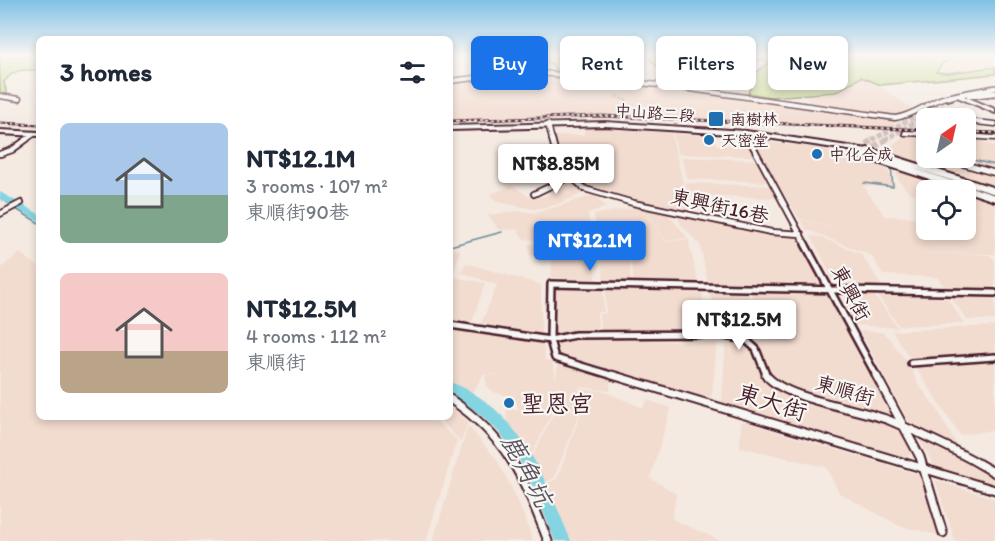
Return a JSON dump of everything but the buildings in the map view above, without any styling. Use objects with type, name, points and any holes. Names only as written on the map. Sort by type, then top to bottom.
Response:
[{"type":"main road","points":[[950,99],[960,96],[995,111]]},
{"type":"main road","name":"中山路二段","points":[[453,129],[549,124],[747,135],[859,151],[868,151],[874,147]]},
{"type":"main road","points":[[0,132],[36,134]]},
{"type":"main road","points":[[859,151],[866,144]]},
{"type":"street","points":[[622,81],[901,118],[941,98],[995,93]]},
{"type":"street","points":[[960,96],[995,88]]},
{"type":"street","points":[[0,96],[19,99]]},
{"type":"street","points":[[976,122],[995,124]]},
{"type":"street","points":[[534,194],[569,177],[559,166],[549,124]]},
{"type":"street","points":[[904,133],[916,134]]},
{"type":"street","points":[[0,154],[12,150],[36,134]]},
{"type":"street","name":"東興街","points":[[747,135],[904,427],[924,468],[943,533]]},
{"type":"street","points":[[976,137],[995,138]]},
{"type":"street","points":[[859,151],[995,198]]},
{"type":"street","points":[[868,151],[995,191]]},
{"type":"street","points":[[976,168],[995,173]]},
{"type":"street","name":"東興街16巷","points":[[569,177],[585,189],[633,203],[771,232],[801,234]]},
{"type":"street","points":[[0,214],[21,203]]},
{"type":"street","points":[[550,340],[551,284],[995,293]]},
{"type":"street","name":"東順街","points":[[453,325],[550,340],[575,335],[704,334],[746,340],[756,350],[767,377],[773,382],[814,400],[851,407],[904,427],[965,454],[995,473]]},
{"type":"street","name":"東大街","points":[[550,340],[555,358],[565,362],[995,490]]},
{"type":"street","points":[[911,363],[995,357]]},
{"type":"street","points":[[453,401],[475,414],[493,431],[516,464],[548,541]]},
{"type":"shaded area","points":[[471,81],[471,90],[548,90],[548,81],[560,81],[560,90],[644,90],[644,85],[656,86],[656,90],[687,90],[897,120],[891,128],[608,115],[453,120],[453,82]]},
{"type":"shaded area","points":[[853,81],[872,81],[912,109],[904,115],[894,116],[811,104],[805,97],[848,90],[848,85]]},
{"type":"shaded area","points":[[585,127],[671,133],[690,213],[598,192],[581,184],[564,168],[553,136],[584,135]]},
{"type":"shaded area","points":[[673,134],[713,136],[717,145],[749,145],[754,156],[678,154]]},
{"type":"shaded area","points":[[908,134],[916,134],[916,163],[883,152]]},
{"type":"shaded area","points":[[976,140],[995,146],[995,188],[976,180],[933,168],[976,168]]},
{"type":"shaded area","points":[[752,141],[818,148],[884,164],[896,187],[863,186],[885,216],[916,217],[916,240],[976,240],[976,211],[983,211],[976,210],[976,193],[995,200],[995,254],[910,253],[990,255],[995,261],[995,290],[945,288],[937,277],[883,275],[872,256],[806,229],[800,219],[885,245],[799,218]]},
{"type":"shaded area","points":[[681,157],[756,160],[768,182],[688,179]]},
{"type":"shaded area","points":[[895,166],[936,180],[916,180],[916,194],[908,192],[898,179]]},
{"type":"shaded area","points":[[566,180],[586,192],[555,205],[533,209],[498,202],[490,195],[512,185],[532,199],[546,196],[552,186]]},
{"type":"shaded area","points":[[685,183],[770,186],[776,198],[688,195]]},
{"type":"shaded area","points":[[594,195],[606,207],[588,213],[592,242],[524,239],[517,229],[499,230],[488,215],[519,211],[536,213]]},
{"type":"shaded area","points":[[640,207],[666,242],[688,239],[698,282],[634,281],[630,259],[622,249],[601,248],[594,215]]},
{"type":"shaded area","points":[[641,207],[665,211],[688,238],[666,241]]},
{"type":"shaded area","points":[[677,214],[797,237],[821,282],[818,285],[708,283],[700,245],[680,223]]},
{"type":"shaded area","points":[[811,236],[820,237],[861,254],[881,285],[878,287],[841,285],[834,281]]},
{"type":"shaded area","points":[[528,244],[592,246],[596,279],[551,278],[552,260],[530,255]]},
{"type":"shaded area","points":[[453,249],[460,250],[453,277]]},
{"type":"shaded area","points":[[600,250],[622,251],[629,259],[631,281],[604,281]]},
{"type":"shaded area","points":[[20,253],[36,265],[36,420],[435,420],[457,440],[426,541],[0,541],[0,269]]},
{"type":"shaded area","points":[[466,263],[541,285],[541,334],[481,324],[497,285],[460,272]]},
{"type":"shaded area","points":[[453,277],[485,283],[471,325],[453,321]]},
{"type":"shaded area","points":[[558,287],[603,288],[604,312],[597,312],[598,332],[555,335],[554,290]]},
{"type":"shaded area","points":[[606,287],[701,289],[710,332],[601,333],[599,314],[606,313]]},
{"type":"shaded area","points":[[709,292],[747,292],[767,334],[721,333]]},
{"type":"shaded area","points":[[750,292],[822,293],[829,297],[891,416],[817,397],[771,377],[762,353],[753,343],[773,340]]},
{"type":"shaded area","points":[[848,293],[874,295],[898,328],[855,325],[844,301],[852,300]]},
{"type":"shaded area","points":[[878,296],[947,298],[964,323],[899,326]]},
{"type":"shaded area","points":[[951,297],[995,297],[995,320],[967,320]]},
{"type":"shaded area","points":[[995,326],[995,430],[960,435],[892,331]]},
{"type":"shaded area","points":[[453,330],[543,343],[545,360],[552,362],[556,378],[558,364],[610,380],[610,391],[582,387],[576,389],[603,391],[643,408],[648,400],[671,408],[650,478],[676,494],[672,519],[721,541],[567,541],[542,485],[557,479],[582,410],[556,404],[532,454],[507,423],[506,410],[519,409],[513,396],[496,393],[487,387],[485,376],[500,374],[483,375],[472,393],[453,384]]},
{"type":"shaded area","points":[[860,331],[882,332],[888,337],[909,364],[917,382],[937,409],[958,448],[913,429]]},
{"type":"shaded area","points":[[576,338],[717,343],[712,395],[708,399],[558,353],[555,343]]},
{"type":"shaded area","points":[[726,339],[750,346],[756,353],[764,379],[784,390],[870,416],[900,429],[912,452],[907,458],[726,405],[722,401]]},
{"type":"shaded area","points":[[557,406],[580,412],[554,478],[541,484],[531,460]]},
{"type":"shaded area","points":[[453,409],[468,422],[461,442],[440,420],[453,420]]},
{"type":"shaded area","points":[[741,421],[927,477],[939,535],[900,526],[839,493],[826,467],[740,447]]},
{"type":"shaded area","points":[[468,426],[497,460],[519,503],[533,541],[433,541]]},
{"type":"shaded area","points":[[919,439],[964,457],[995,477],[995,487],[935,467]]},
{"type":"shaded area","points":[[935,480],[995,499],[995,541],[955,541]]},
{"type":"green space","points":[[0,81],[5,81],[7,95],[0,93]]},
{"type":"green space","points":[[756,81],[768,81],[768,90],[839,90],[836,92],[770,97],[748,93],[749,90],[756,90]]},
{"type":"green space","points":[[872,81],[920,81],[881,85]]},
{"type":"waterway","points":[[976,161],[995,165]]},
{"type":"waterway","points":[[864,183],[893,187],[891,167]]},
{"type":"waterway","name":"鹿角坑","points":[[0,195],[36,216]]},
{"type":"waterway","name":"鹿角坑","points":[[0,198],[12,206]]},
{"type":"waterway","points":[[16,209],[36,221]]},
{"type":"waterway","points":[[453,245],[502,232]]},
{"type":"waterway","points":[[728,341],[741,342]]},
{"type":"waterway","name":"鹿角坑","points":[[453,390],[475,402],[510,434],[533,471],[563,541]]},
{"type":"tunnel","points":[[616,96],[627,101]]},
{"type":"tunnel","points":[[872,140],[948,98]]},
{"type":"tunnel","points":[[885,140],[916,122]]},
{"type":"tunnel","points":[[866,144],[875,139]]},
{"type":"tunnel","points":[[874,147],[887,139]]},
{"type":"railway","points":[[453,121],[602,116],[916,130]]},
{"type":"railway","points":[[0,123],[36,125]]},
{"type":"railway","points":[[976,132],[995,133]]},
{"type":"place","name":"南樹林","points":[[716,119]]},
{"type":"place","name":"天密堂","points":[[709,140]]},
{"type":"place","name":"中化合成","points":[[817,154]]},
{"type":"place","name":"聖恩宮","points":[[509,403]]}]
